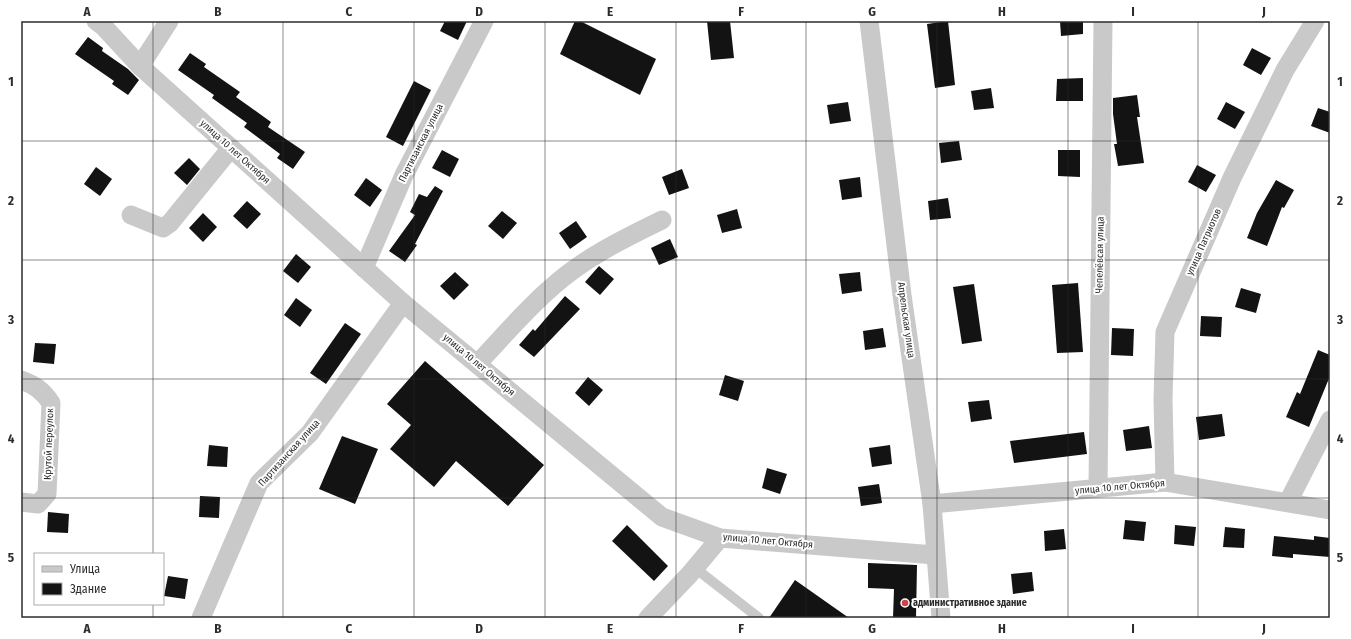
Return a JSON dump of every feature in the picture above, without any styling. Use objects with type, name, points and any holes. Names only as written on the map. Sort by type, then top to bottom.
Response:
[{"type":"street","name":"улица 10 лет Октября","points":[[96,21],[104,27],[140,66],[403,303],[662,517],[720,538],[935,555]]},
{"type":"street","points":[[140,66],[168,21]]},
{"type":"street","name":"Партизанская улица","points":[[364,268],[404,175],[484,21]]},
{"type":"street","name":"Апрельская улица","points":[[869,21],[902,296],[932,504],[941,618]]},
{"type":"street","name":"Чепелёвсая улица","points":[[1098,488],[1103,21]]},
{"type":"street","name":"улица Патриотов","points":[[1165,482],[1163,400],[1165,332],[1232,178],[1286,70],[1315,21]]},
{"type":"street","points":[[131,215],[163,228],[170,223],[231,148]]},
{"type":"street","points":[[477,364],[552,287],[574,269],[613,244],[662,220]]},
{"type":"street","name":"Партизанская улица","points":[[201,618],[259,483],[310,433],[403,303]]},
{"type":"street","name":"Крутой переулок","points":[[21,380],[37,387],[45,393],[51,403],[47,494],[38,504],[21,502]]},
{"type":"street","points":[[1288,502],[1330,420]]},
{"type":"street","name":"улица 10 лет Октября","points":[[932,504],[1165,482],[1330,510]]},
{"type":"street","points":[[648,618],[695,568],[720,538]]},
{"type":"lane","points":[[695,568],[759,618]]},
{"type":"building","points":[[445,21],[467,21],[458,40],[440,31]]},
{"type":"building","points":[[575,21],[580,21],[656,59],[640,95],[560,54]]},
{"type":"building","points":[[707,21],[730,21],[734,58],[711,60]]},
{"type":"building","points":[[948,21],[955,85],[935,88],[927,24]]},
{"type":"building","points":[[1060,21],[1083,21],[1083,34],[1061,36]]},
{"type":"building","points":[[88,37],[103,48],[102,51],[128,69],[139,80],[128,95],[112,84],[114,81],[75,54]]},
{"type":"building","points":[[1252,48],[1271,58],[1261,75],[1243,65]]},
{"type":"building","points":[[190,53],[206,64],[204,67],[240,92],[236,97],[271,122],[268,127],[305,152],[293,169],[277,158],[280,154],[244,127],[247,123],[212,98],[214,95],[178,70]]},
{"type":"building","points":[[1083,78],[1083,101],[1056,101],[1057,79]]},
{"type":"building","points":[[414,81],[431,90],[403,146],[386,137]]},
{"type":"building","points":[[991,88],[994,108],[974,110],[971,91]]},
{"type":"building","points":[[1137,95],[1140,117],[1137,117],[1144,163],[1118,166],[1114,144],[1117,144],[1113,114],[1113,98]]},
{"type":"building","points":[[848,102],[851,121],[830,124],[827,105]]},
{"type":"building","points":[[1226,102],[1245,112],[1235,129],[1217,119]]},
{"type":"building","points":[[1318,108],[1330,112],[1330,133],[1311,126]]},
{"type":"building","points":[[959,141],[962,160],[941,163],[939,143]]},
{"type":"building","points":[[442,150],[459,159],[450,177],[432,168]]},
{"type":"building","points":[[1058,150],[1080,150],[1080,177],[1058,176]]},
{"type":"building","points":[[189,158],[200,169],[187,185],[174,173]]},
{"type":"building","points":[[1197,165],[1216,175],[1206,192],[1188,182]]},
{"type":"building","points":[[96,167],[112,179],[100,196],[84,184]]},
{"type":"building","points":[[682,169],[689,188],[669,195],[662,177]]},
{"type":"building","points":[[860,177],[862,197],[842,200],[839,180]]},
{"type":"building","points":[[366,178],[382,190],[370,207],[354,195]]},
{"type":"building","points":[[1276,180],[1294,190],[1284,208],[1282,207],[1267,246],[1247,238],[1257,213]]},
{"type":"building","points":[[435,186],[443,191],[415,244],[417,245],[405,262],[389,251],[415,215],[410,212],[419,194],[427,197]]},
{"type":"building","points":[[948,198],[951,218],[930,220],[928,201]]},
{"type":"building","points":[[247,201],[261,214],[247,229],[233,216]]},
{"type":"building","points":[[737,209],[742,228],[722,233],[717,215]]},
{"type":"building","points":[[502,211],[517,223],[503,239],[488,226]]},
{"type":"building","points":[[203,213],[217,227],[203,242],[189,228]]},
{"type":"building","points":[[576,221],[587,237],[570,249],[559,233]]},
{"type":"building","points":[[670,239],[678,257],[659,265],[651,248]]},
{"type":"building","points":[[296,254],[311,267],[298,283],[283,271]]},
{"type":"building","points":[[599,266],[614,279],[600,295],[585,282]]},
{"type":"building","points":[[455,272],[469,285],[454,300],[440,286]]},
{"type":"building","points":[[860,272],[862,291],[842,294],[839,274]]},
{"type":"building","points":[[1078,283],[1083,352],[1057,353],[1052,285]]},
{"type":"building","points":[[974,284],[982,341],[962,344],[953,287]]},
{"type":"building","points":[[1241,288],[1261,294],[1256,313],[1235,307]]},
{"type":"building","points":[[565,296],[580,309],[534,357],[519,345],[533,329],[535,331]]},
{"type":"building","points":[[296,298],[312,310],[300,327],[284,315]]},
{"type":"building","points":[[1201,316],[1222,317],[1221,337],[1200,336]]},
{"type":"building","points":[[345,323],[361,334],[326,384],[310,373]]},
{"type":"building","points":[[883,328],[886,347],[865,350],[863,331]]},
{"type":"building","points":[[1112,328],[1134,329],[1133,356],[1111,355]]},
{"type":"building","points":[[35,343],[56,344],[54,364],[33,362]]},
{"type":"building","points":[[1318,350],[1330,355],[1330,376],[1309,427],[1286,417],[1297,392],[1300,394]]},
{"type":"building","points":[[425,361],[544,465],[508,506],[456,461],[434,487],[390,449],[411,425],[387,404]]},
{"type":"building","points":[[725,375],[744,381],[738,401],[719,395]]},
{"type":"building","points":[[588,377],[603,390],[589,406],[575,393]]},
{"type":"building","points":[[989,400],[992,419],[971,422],[968,402]]},
{"type":"building","points":[[1222,414],[1225,436],[1199,440],[1196,417]]},
{"type":"building","points":[[1149,426],[1152,448],[1126,451],[1123,430]]},
{"type":"building","points":[[1084,432],[1087,454],[1014,463],[1010,441]]},
{"type":"building","points":[[342,436],[378,449],[355,504],[319,489]]},
{"type":"building","points":[[209,445],[228,447],[227,467],[207,466]]},
{"type":"building","points":[[890,445],[892,464],[872,467],[869,448]]},
{"type":"building","points":[[767,468],[787,474],[780,494],[762,488]]},
{"type":"building","points":[[879,484],[882,503],[861,506],[858,487]]},
{"type":"building","points":[[200,496],[220,497],[219,518],[199,517]]},
{"type":"building","points":[[48,512],[69,514],[68,533],[47,532]]},
{"type":"building","points":[[1125,520],[1146,522],[1144,541],[1123,539]]},
{"type":"building","points":[[627,525],[668,566],[654,581],[612,541]]},
{"type":"building","points":[[1175,525],[1196,527],[1194,546],[1174,544]]},
{"type":"building","points":[[1225,527],[1245,529],[1244,548],[1223,547]]},
{"type":"building","points":[[1064,529],[1066,549],[1045,551],[1044,531]]},
{"type":"building","points":[[1274,536],[1314,540],[1314,536],[1330,538],[1330,557],[1293,554],[1293,558],[1272,556]]},
{"type":"building","name":"административное здание","points":[[868,563],[917,565],[916,618],[893,618],[894,589],[868,588]]},
{"type":"building","points":[[1032,572],[1034,591],[1013,594],[1011,574]]},
{"type":"building","points":[[168,576],[188,579],[185,599],[164,596]]},
{"type":"building","points":[[795,580],[849,618],[769,618]]},
{"type":"place","name":"административное здание","points":[[905,603]]}]
